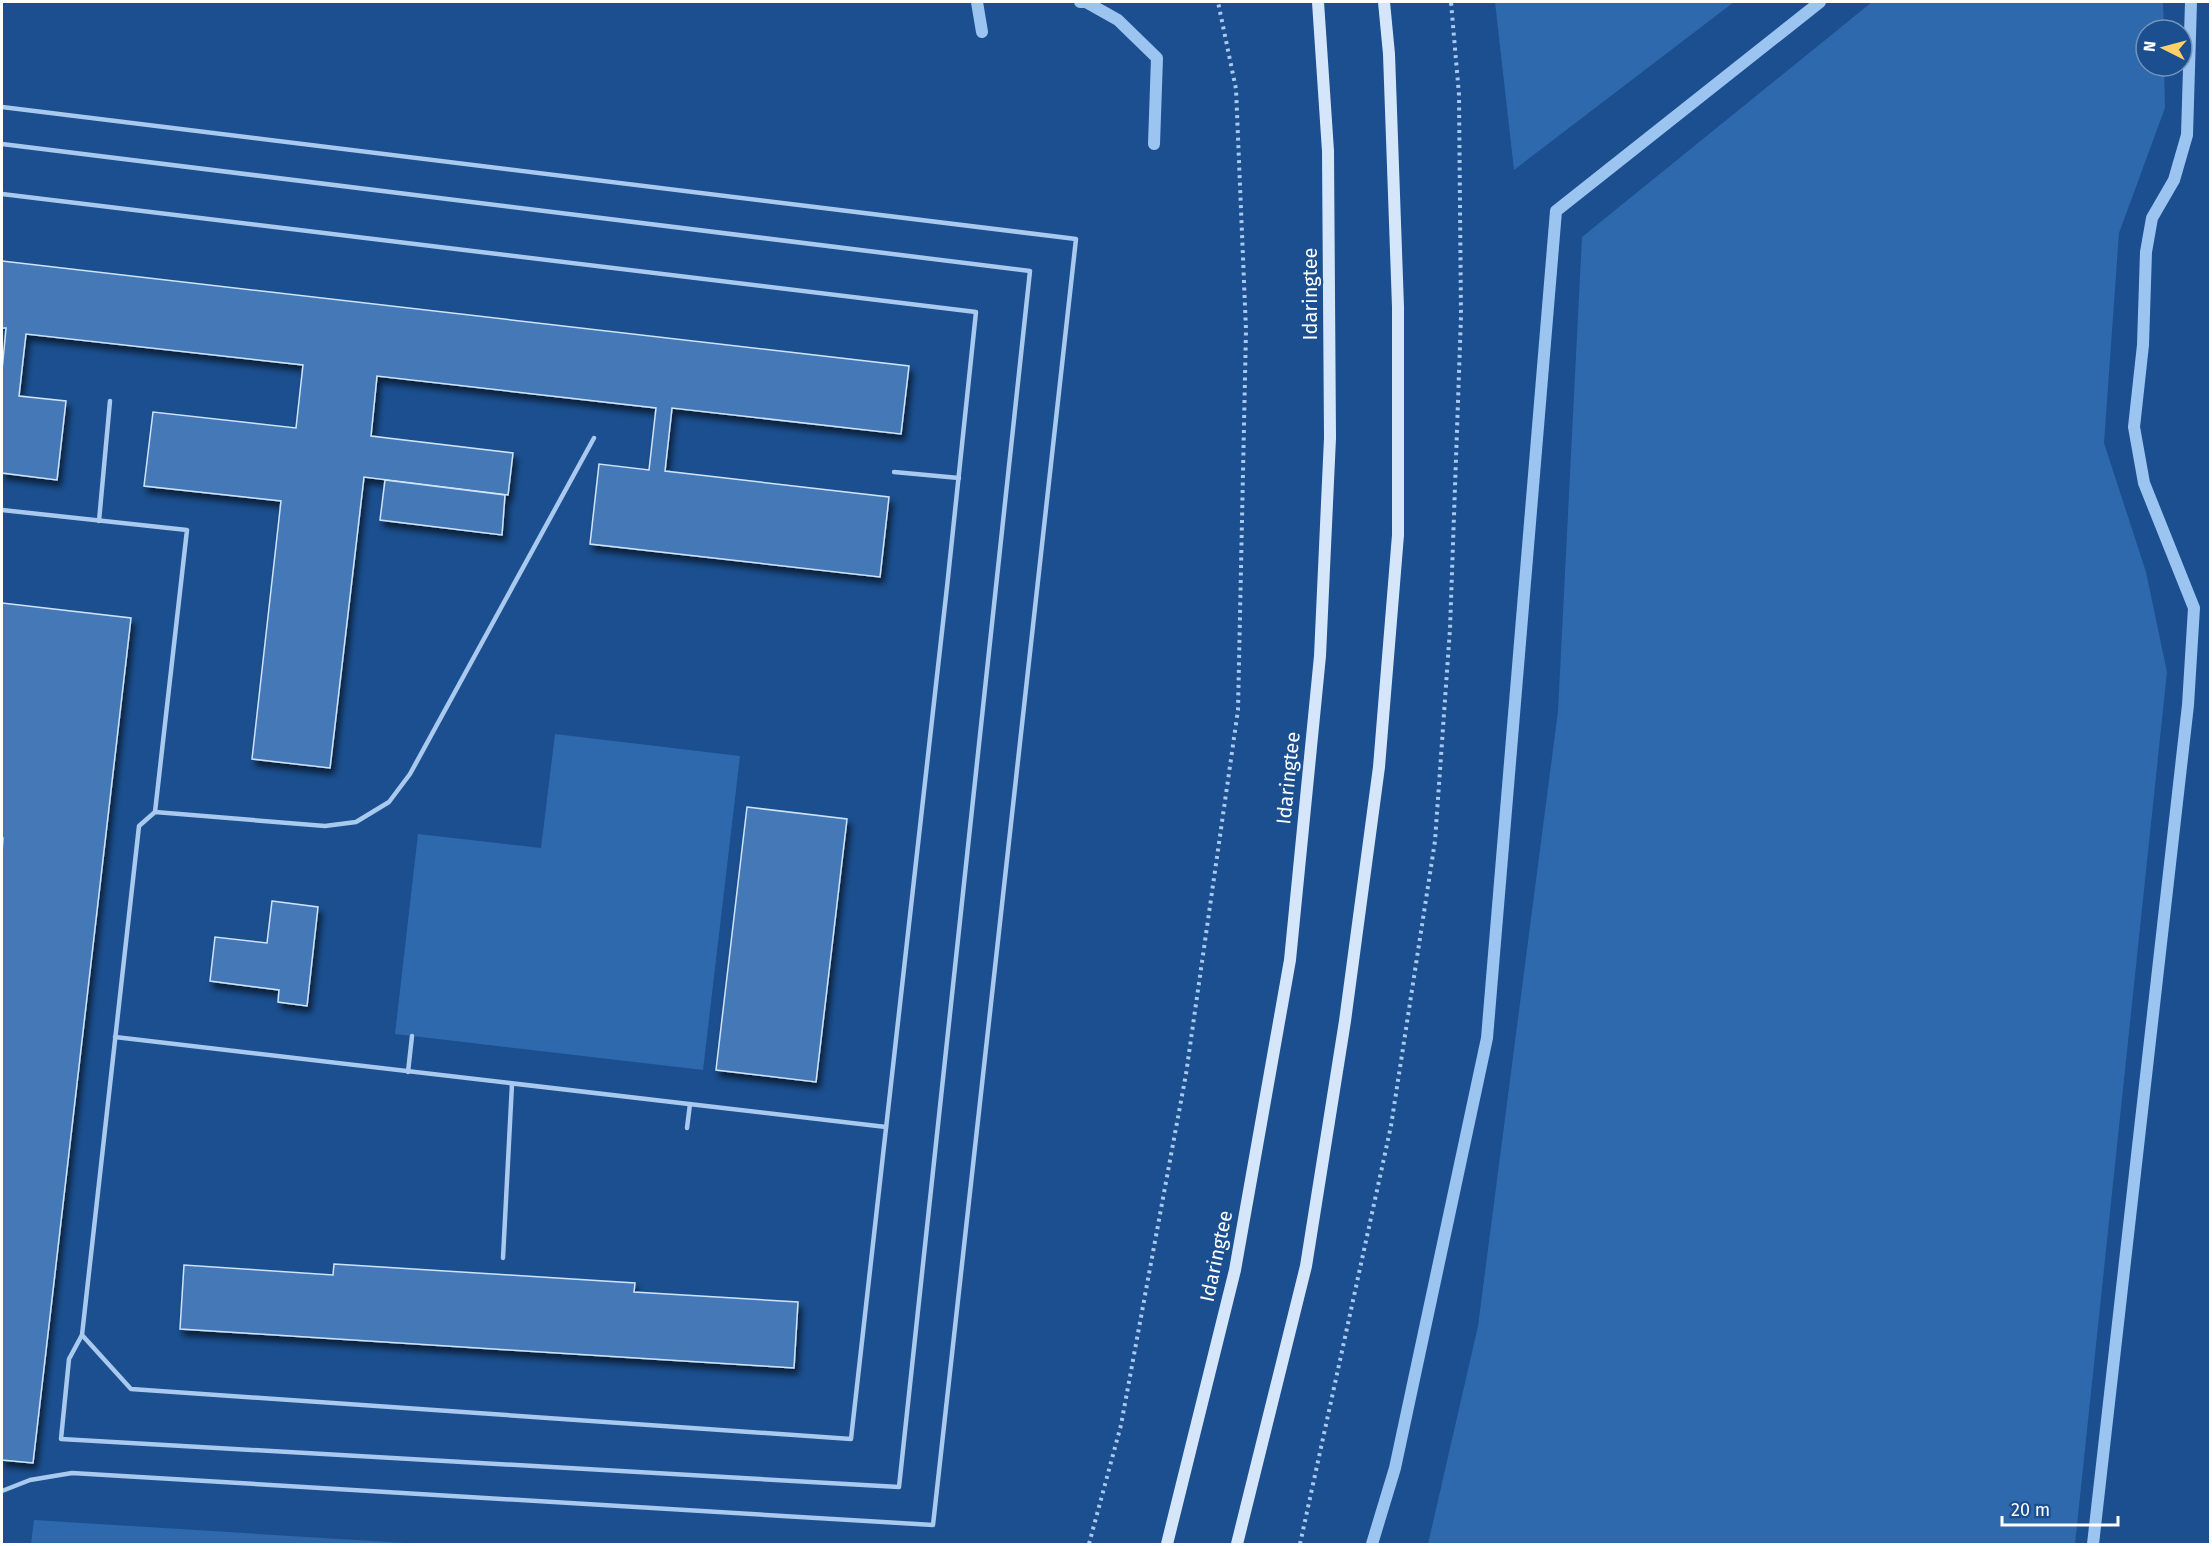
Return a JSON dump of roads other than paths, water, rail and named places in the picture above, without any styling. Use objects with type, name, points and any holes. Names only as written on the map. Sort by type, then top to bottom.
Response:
[{"type":"main road","name":"Idaringtee","points":[[1167,1545],[1235,1270],[1290,960],[1320,656],[1330,426],[1328,151],[1318,2]]},
{"type":"main road","points":[[1237,1545],[1306,1266],[1345,1021],[1379,768],[1398,536],[1398,307],[1389,54],[1384,2]]},
{"type":"lane","points":[[2,107],[1076,239],[933,1525],[72,1473],[30,1480],[2,1491]]},
{"type":"lane","points":[[2,144],[1030,271],[898,1487],[61,1439],[69,1359],[82,1335],[139,826],[155,812],[187,530],[2,510]]},
{"type":"lane","points":[[2,194],[976,312],[851,1439],[131,1389],[82,1335]]},
{"type":"lane","points":[[99,521],[110,401]]},
{"type":"lane","points":[[155,812],[325,826],[356,822],[389,802],[410,774],[594,438]]},
{"type":"lane","points":[[894,472],[959,478]]},
{"type":"lane","points":[[408,1072],[412,1036]]},
{"type":"lane","points":[[115,1037],[886,1127]]},
{"type":"lane","points":[[503,1258],[512,1083]]},
{"type":"lane","points":[[687,1128],[690,1104]]},
{"type":"waterway","points":[[977,2],[982,32]]},
{"type":"waterway","points":[[1080,2],[1086,2],[1118,20],[1157,58],[1154,144]]},
{"type":"waterway","points":[[1372,1544],[1395,1468],[1487,1038],[1556,211],[1820,2]]},
{"type":"waterway","points":[[2093,1544],[2188,705],[2194,608],[2144,483],[2134,427],[2143,345],[2146,252],[2152,218],[2174,180],[2187,135],[2191,2]]}]
